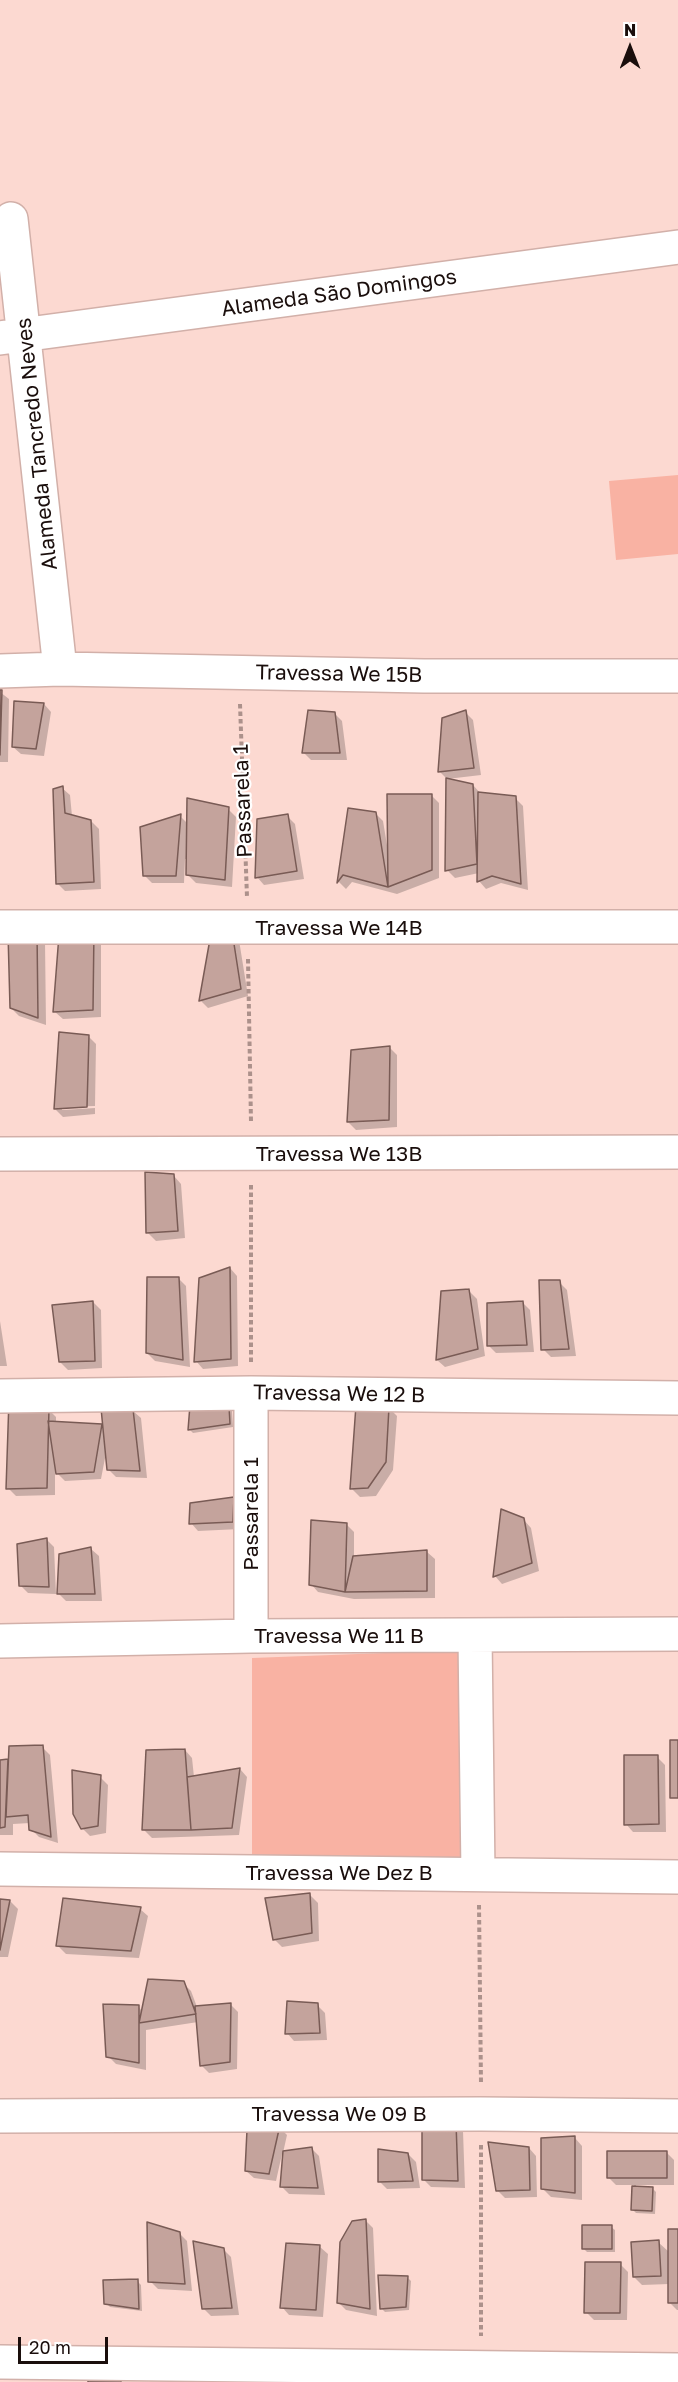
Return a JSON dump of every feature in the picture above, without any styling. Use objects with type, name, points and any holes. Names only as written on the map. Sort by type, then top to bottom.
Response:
[{"type":"street","name":"Alameda Tancredo Neves","points":[[11,219],[13,336],[60,669]]},
{"type":"street","name":"Alameda São Domingos","points":[[13,336],[678,247]]},
{"type":"street","name":"Travessa We 15B","points":[[0,671],[60,669],[424,676],[678,676]]},
{"type":"street","name":"Travessa We 14B","points":[[0,927],[678,927]]},
{"type":"street","name":"Travessa We 13B","points":[[0,1154],[678,1152]]},
{"type":"street","name":"Travessa We 12 B","points":[[0,1396],[250,1393],[678,1398]]},
{"type":"street","name":"Passarela 1","points":[[250,1393],[251,1636]]},
{"type":"street","name":"Travessa We 11 B","points":[[0,1641],[251,1636],[678,1634]]},
{"type":"street","points":[[475,1636],[478,1874]]},
{"type":"street","name":"Travessa We Dez B","points":[[0,1869],[678,1877]]},
{"type":"street","name":"Travessa We 09 B","points":[[0,2116],[457,2114],[678,2116]]},
{"type":"street","points":[[0,2362],[678,2370]]},
{"type":"path","name":"Passarela 1","points":[[239,673],[248,928]]},
{"type":"shaded area","points":[[678,475],[678,554],[616,560],[609,481]]},
{"type":"shaded area","points":[[464,1650],[460,1863],[252,1861],[252,1658]]},
{"type":"building","points":[[0,690],[2,690],[0,755]]},
{"type":"building","points":[[14,701],[44,703],[36,749],[12,747]]},
{"type":"building","points":[[308,710],[335,712],[340,753],[302,753]]},
{"type":"building","points":[[466,710],[474,768],[438,772],[442,718]]},
{"type":"building","points":[[446,778],[473,784],[477,864],[445,871]]},
{"type":"building","points":[[63,786],[65,813],[91,820],[94,882],[56,884],[53,789]]},
{"type":"building","points":[[478,792],[516,796],[521,884],[492,876],[477,882]]},
{"type":"building","points":[[387,794],[432,794],[432,870],[388,887]]},
{"type":"building","points":[[187,798],[229,807],[225,880],[186,875]]},
{"type":"building","points":[[348,808],[376,812],[388,887],[343,875],[337,883]]},
{"type":"building","points":[[181,814],[176,876],[143,876],[140,827]]},
{"type":"building","points":[[288,814],[297,871],[255,878],[257,819]]},
{"type":"building","points":[[94,930],[93,1010],[53,1012],[59,935]]},
{"type":"building","points":[[37,931],[38,1018],[10,1008],[8,933]]},
{"type":"building","points":[[232,931],[241,989],[199,1001],[210,939]]},
{"type":"building","points":[[59,1032],[89,1035],[87,1107],[54,1109]]},
{"type":"building","points":[[390,1046],[389,1120],[347,1122],[351,1050]]},
{"type":"building","points":[[145,1172],[174,1174],[178,1231],[146,1233]]},
{"type":"building","points":[[230,1267],[231,1359],[194,1362],[199,1278]]},
{"type":"building","points":[[147,1277],[179,1277],[183,1360],[146,1353]]},
{"type":"building","points":[[539,1280],[560,1280],[569,1349],[541,1350]]},
{"type":"building","points":[[469,1289],[478,1349],[436,1360],[441,1291]]},
{"type":"building","points":[[93,1301],[95,1361],[59,1362],[52,1305]]},
{"type":"building","points":[[523,1301],[527,1345],[487,1346],[487,1303]]},
{"type":"building","points":[[9,1399],[49,1408],[47,1488],[6,1489]]},
{"type":"building","points":[[190,1405],[229,1406],[230,1424],[188,1430]]},
{"type":"building","points":[[356,1405],[389,1407],[386,1462],[368,1488],[350,1489]]},
{"type":"building","points":[[101,1408],[133,1409],[140,1471],[107,1470]]},
{"type":"building","points":[[48,1421],[102,1424],[94,1472],[56,1474]]},
{"type":"building","points":[[234,1497],[233,1522],[189,1524],[190,1503]]},
{"type":"building","points":[[501,1509],[524,1518],[532,1563],[493,1577]]},
{"type":"building","points":[[311,1520],[347,1523],[345,1592],[309,1585]]},
{"type":"building","points":[[47,1538],[49,1587],[19,1586],[17,1544]]},
{"type":"building","points":[[91,1547],[95,1594],[57,1594],[59,1554]]},
{"type":"building","points":[[427,1550],[427,1591],[345,1592],[353,1556]]},
{"type":"building","points":[[670,1740],[678,1740],[678,1798],[670,1798]]},
{"type":"building","points":[[43,1745],[51,1837],[29,1830],[28,1815],[6,1817],[9,1746]]},
{"type":"building","points":[[185,1749],[191,1830],[142,1830],[146,1750]]},
{"type":"building","points":[[624,1755],[658,1755],[659,1824],[624,1825]]},
{"type":"building","points":[[8,1759],[5,1827],[0,1828],[0,1760]]},
{"type":"building","points":[[240,1768],[232,1828],[191,1830],[187,1777]]},
{"type":"building","points":[[72,1770],[101,1775],[98,1826],[81,1829],[73,1814]]},
{"type":"building","points":[[310,1893],[312,1933],[273,1940],[265,1898]]},
{"type":"building","points":[[63,1898],[141,1907],[131,1951],[56,1946]]},
{"type":"building","points":[[0,1899],[10,1900],[0,1950]]},
{"type":"building","points":[[148,1979],[184,1981],[196,2014],[139,2023]]},
{"type":"building","points":[[287,2001],[318,2003],[320,2033],[285,2034]]},
{"type":"building","points":[[231,2003],[230,2062],[200,2066],[195,2006]]},
{"type":"building","points":[[103,2004],[139,2005],[139,2063],[106,2057]]},
{"type":"building","points":[[456,2122],[458,2181],[422,2180],[422,2124]]},
{"type":"building","points":[[280,2125],[269,2174],[245,2171],[247,2130]]},
{"type":"building","points":[[575,2136],[575,2193],[541,2189],[541,2138]]},
{"type":"building","points":[[488,2142],[529,2147],[530,2190],[496,2191]]},
{"type":"building","points":[[312,2147],[318,2188],[280,2187],[283,2151]]},
{"type":"building","points":[[378,2149],[408,2153],[413,2181],[378,2182]]},
{"type":"building","points":[[607,2151],[667,2151],[667,2178],[607,2178]]},
{"type":"building","points":[[632,2186],[653,2187],[652,2211],[631,2210]]},
{"type":"building","points":[[366,2219],[370,2309],[337,2303],[340,2242],[352,2221]]},
{"type":"building","points":[[147,2222],[180,2232],[185,2284],[148,2282]]},
{"type":"building","points":[[582,2225],[612,2225],[612,2249],[582,2249]]},
{"type":"building","points":[[668,2229],[678,2229],[678,2303],[668,2303]]},
{"type":"building","points":[[659,2240],[661,2276],[633,2277],[631,2242]]},
{"type":"building","points":[[193,2241],[224,2248],[232,2308],[202,2309]]},
{"type":"building","points":[[286,2243],[320,2245],[316,2310],[280,2308]]},
{"type":"building","points":[[585,2262],[621,2262],[620,2313],[584,2313]]},
{"type":"building","points":[[378,2275],[408,2276],[406,2307],[380,2309]]},
{"type":"building","points":[[138,2279],[139,2309],[104,2304],[103,2280]]},
{"type":"building","points":[[88,2377],[121,2379],[121,2382],[88,2382]]}]
